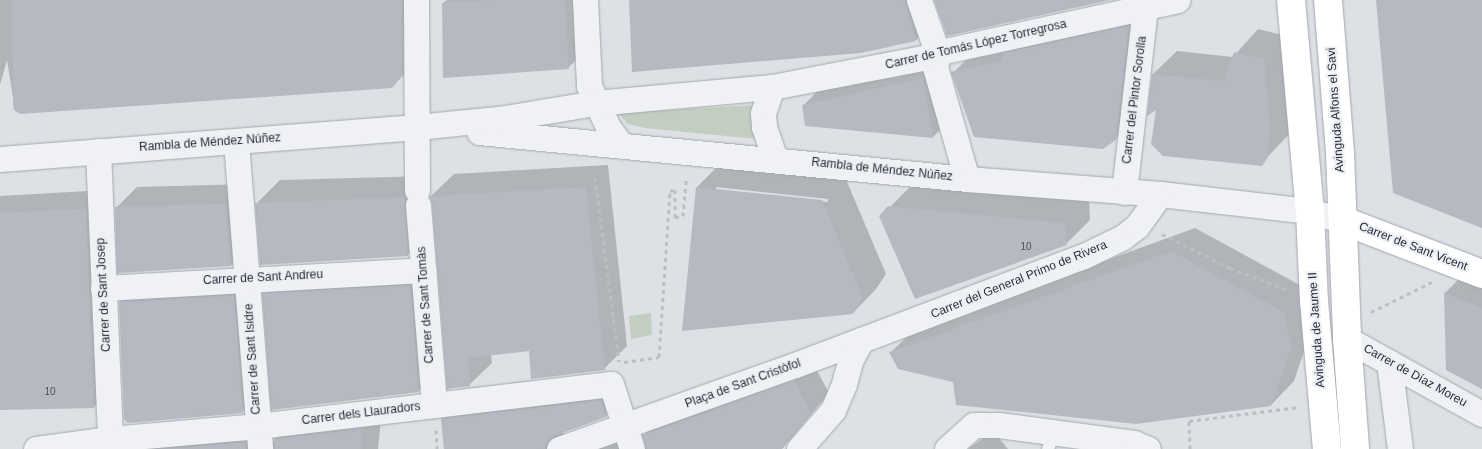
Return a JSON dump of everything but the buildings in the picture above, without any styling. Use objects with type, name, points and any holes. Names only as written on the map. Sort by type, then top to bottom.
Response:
[{"type":"main road","points":[[1291,0],[1310,211]]},
{"type":"main road","name":"Avinguda Alfons el Savi","points":[[1328,0],[1344,221]]},
{"type":"main road","name":"Avinguda de Jaume II","points":[[1310,211],[1314,301],[1327,449]]},
{"type":"main road","points":[[1344,221],[1347,339],[1356,449]]},
{"type":"main road","name":"Carrer de Sant Vicent","points":[[1344,221],[1482,274]]},
{"type":"street","name":"Carrer de Sant Tomàs","points":[[416,0],[418,197],[434,405]]},
{"type":"street","points":[[585,0],[589,86],[608,127],[621,145]]},
{"type":"street","points":[[919,0],[938,55],[935,67],[965,173]]},
{"type":"street","name":"Carrer de Tomás López Torregrosa","points":[[596,103],[772,88],[938,55],[944,51],[1178,0]]},
{"type":"street","name":"Carrer del Pintor Sorolla","points":[[1124,192],[1145,8]]},
{"type":"street","points":[[772,88],[763,113],[764,127],[775,160]]},
{"type":"street","name":"Rambla de Méndez Núñez","points":[[0,159],[418,127],[505,118],[596,103]]},
{"type":"street","name":"Rambla de Méndez Núñez","points":[[418,127],[775,160],[965,173],[1310,211],[1344,221]]},
{"type":"street","name":"Carrer de Sant Isidre","points":[[236,142],[259,437]]},
{"type":"street","name":"Carrer de Sant Josep","points":[[98,151],[110,440]]},
{"type":"street","name":"Carrer del General Primo de Rivera","points":[[861,340],[1084,256],[1124,238],[1137,226],[1160,194]]},
{"type":"street","name":"Carrer de Sant Andreu","points":[[103,288],[423,270]]},
{"type":"street","name":"Carrer de Díaz Moreu","points":[[1347,339],[1482,414]]},
{"type":"street","points":[[799,449],[833,410],[844,384],[850,361],[861,340]]},
{"type":"street","name":"Plaça de Sant Cristòfol","points":[[559,449],[628,438],[861,340]]},
{"type":"street","points":[[1390,362],[1400,449]]},
{"type":"street","name":"Carrer dels Llauradors","points":[[36,449],[110,440],[259,437],[434,405],[611,384],[628,438]]},
{"type":"street","points":[[947,449],[974,426],[999,425],[1051,440],[1134,443],[1148,449]]},
{"type":"path","points":[[595,177],[620,363],[659,358],[670,191],[674,190],[675,217],[683,216],[686,178]]},
{"type":"path","points":[[1137,226],[1156,231],[1230,268],[1314,301]]},
{"type":"path","points":[[1346,304],[1371,312],[1431,284],[1444,259]]},
{"type":"path","points":[[1190,449],[1189,421],[1299,407]]},
{"type":"green space","points":[[756,105],[757,139],[645,128],[628,124],[618,113]]},
{"type":"green space","points":[[651,313],[652,335],[631,339],[629,316]]}]
